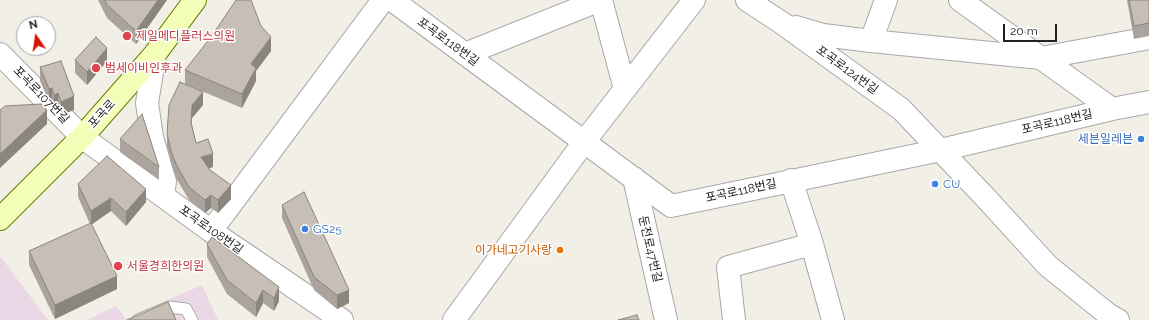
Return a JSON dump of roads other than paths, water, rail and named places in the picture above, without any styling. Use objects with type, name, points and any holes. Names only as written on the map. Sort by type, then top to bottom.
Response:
[{"type":"street","name":"포곡로","points":[[0,219],[82,137],[155,54],[195,0]]},
{"type":"street","points":[[211,231],[383,0]]},
{"type":"street","name":"포곡로118번길","points":[[392,0],[671,206],[941,150],[1112,109],[1149,102]]},
{"type":"street","points":[[465,54],[600,0],[625,89]]},
{"type":"street","points":[[454,320],[584,142],[694,0]]},
{"type":"street","name":"포곡로124번길","points":[[747,0],[782,23],[900,109],[941,150],[1048,266],[1109,315],[1118,320]]},
{"type":"street","points":[[871,41],[886,0]]},
{"type":"street","points":[[960,0],[1112,109]]},
{"type":"street","points":[[782,23],[823,35],[1041,58],[1149,38]]},
{"type":"street","name":"포곡로107번길","points":[[0,54],[82,137]]},
{"type":"street","points":[[155,54],[147,103],[152,137],[165,181],[163,196]]},
{"type":"street","name":"포곡로108번길","points":[[82,137],[211,231],[342,320]]},
{"type":"street","name":"둔전로47번길","points":[[634,178],[666,320]]},
{"type":"street","points":[[791,180],[812,244],[833,320]]},
{"type":"street","points":[[734,320],[728,267],[812,244]]},
{"type":"lane","points":[[138,320],[168,307],[186,309],[192,320]]},
{"type":"place","name":"제일메디플러스의원","points":[[127,36]]},
{"type":"place","name":"범세이비인후과","points":[[96,68]]},
{"type":"place","name":"세븐일레븐","points":[[1141,139]]},
{"type":"place","name":"CU","points":[[935,184]]},
{"type":"place","name":"GS25","points":[[305,229]]},
{"type":"place","name":"이가네고기사랑","points":[[560,250]]},
{"type":"place","name":"서울경희한의원","points":[[118,266]]}]
